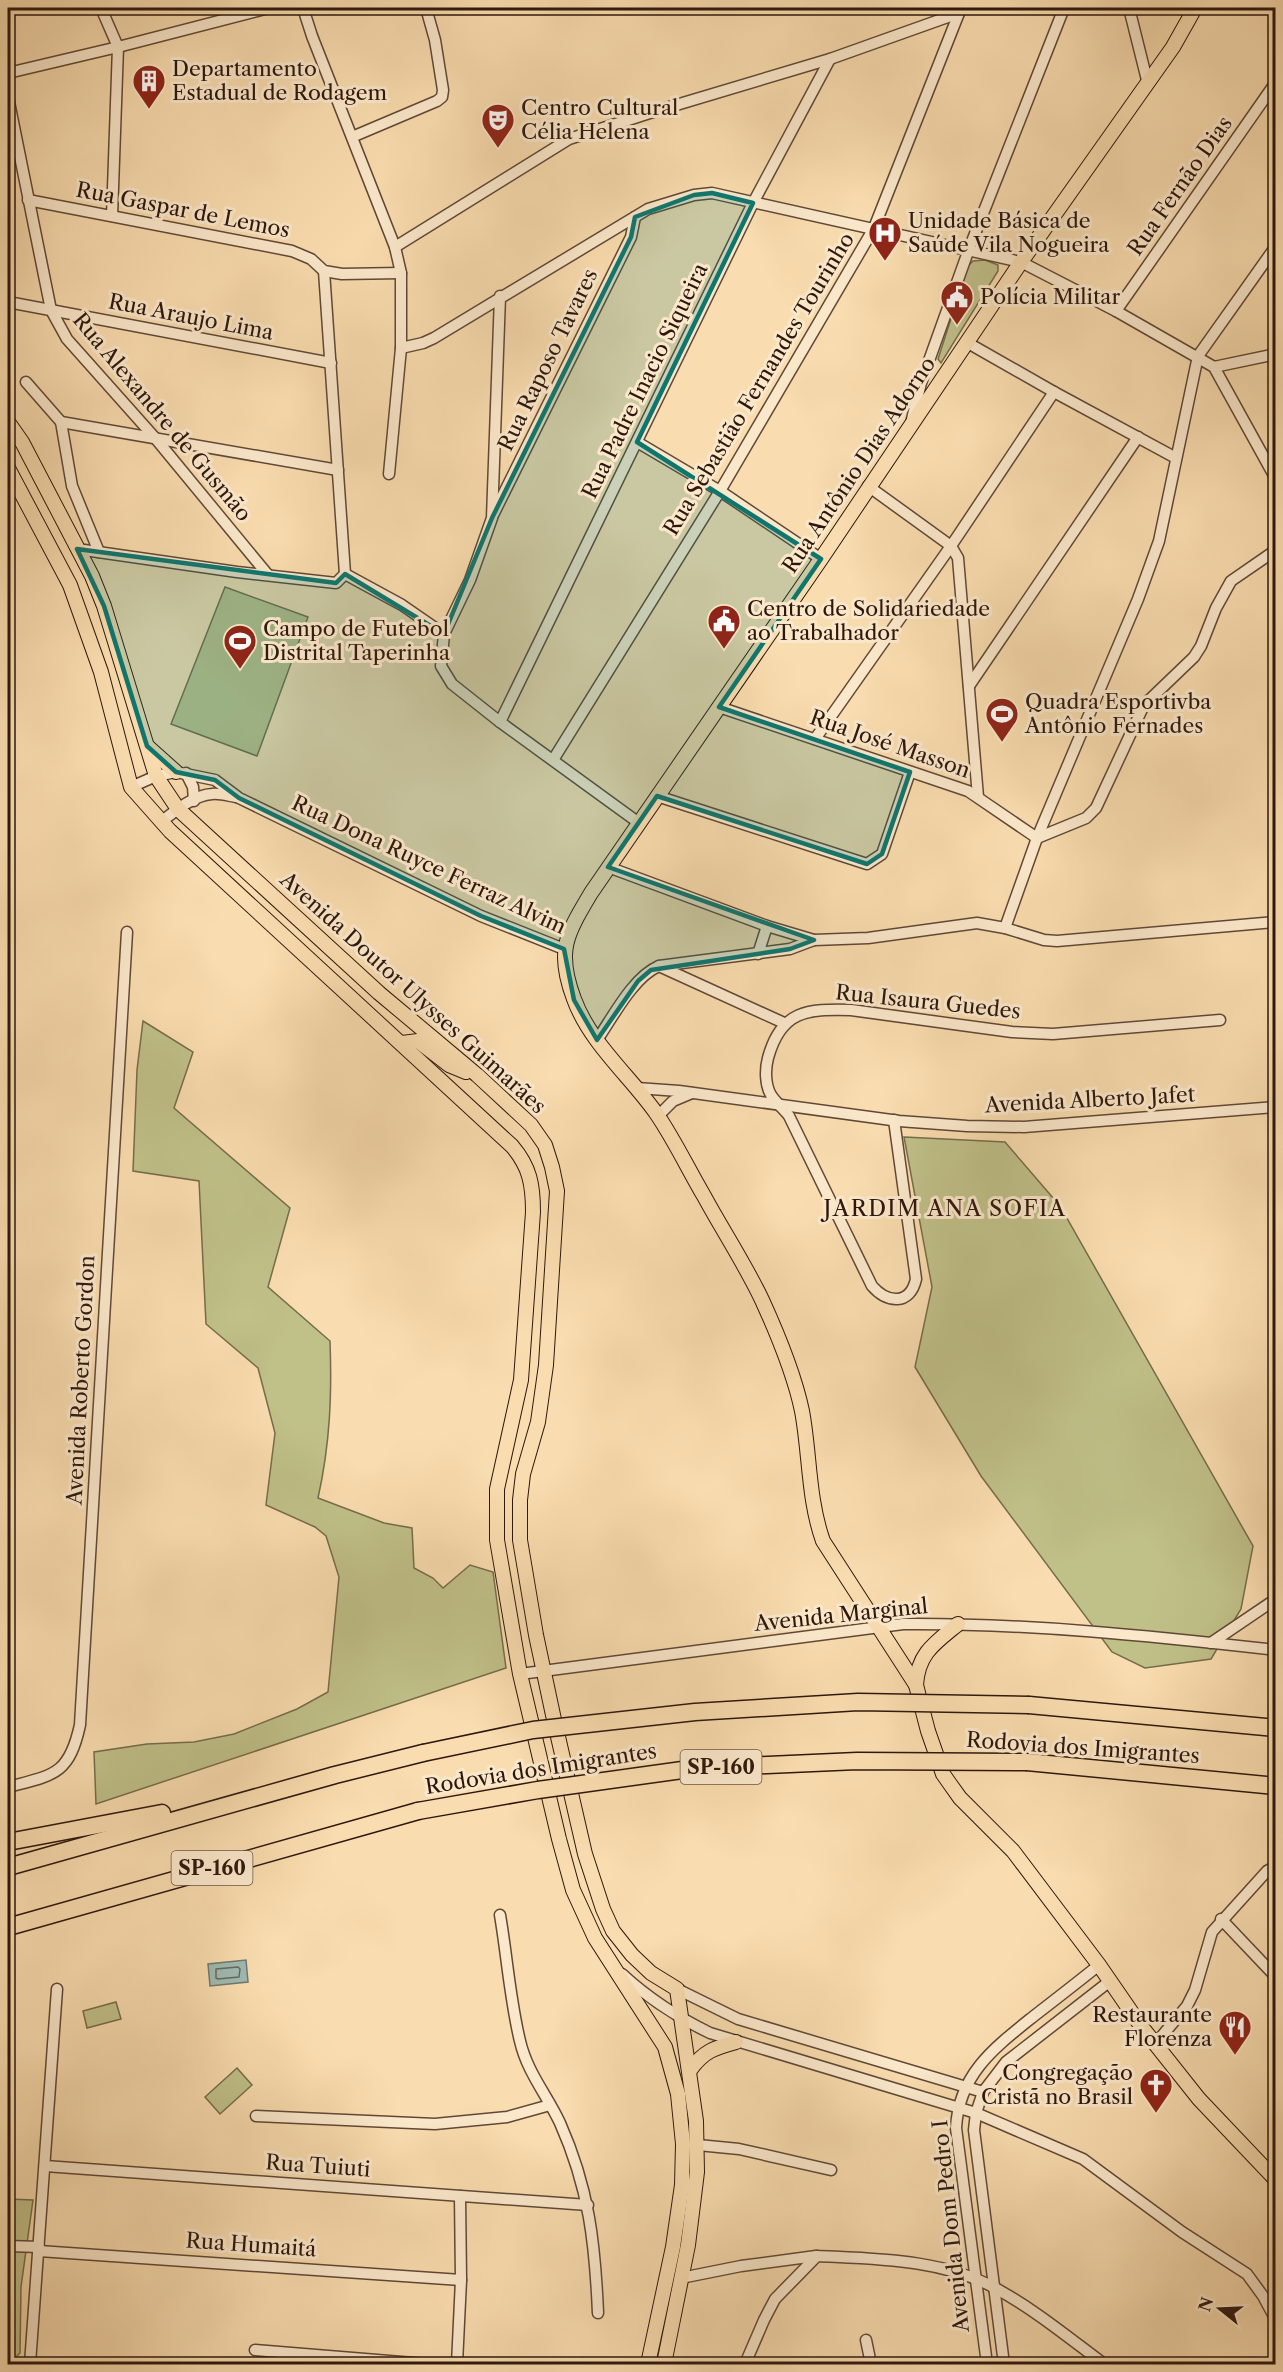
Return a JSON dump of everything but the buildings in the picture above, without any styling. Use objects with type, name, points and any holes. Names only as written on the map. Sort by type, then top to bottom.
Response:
[{"type":"highway","name":"Rodovia dos Imigrantes","points":[[8,1868],[263,1795],[423,1753],[533,1730],[695,1712],[858,1702],[1029,1705],[1275,1728]]},
{"type":"highway","name":"Rodovia dos Imigrantes","points":[[8,1927],[418,1811],[538,1790],[697,1768],[858,1761],[1027,1762],[1275,1786]]},
{"type":"highway","points":[[8,1842],[263,1795]]},
{"type":"highway","points":[[8,1938],[77,1907]]},
{"type":"main road","name":"Rua Antônio Dias Adorno","points":[[564,949],[570,927],[608,867],[821,559],[1021,262],[1148,84],[1173,47],[1195,8]]},
{"type":"main road","name":"Avenida Doutor Ulysses Guimarães","points":[[8,422],[22,442],[78,549],[104,606],[156,776],[178,809],[387,999],[477,1075],[538,1135],[552,1167],[557,1191],[546,1365],[542,1406],[520,1500],[520,1540],[543,1670],[585,1854],[603,1909],[613,1931],[632,1955],[651,1973],[677,1989]]},
{"type":"main road","name":"Avenida Doutor Ulysses Guimarães","points":[[8,468],[70,585],[101,672],[131,786],[161,822],[512,1146],[524,1160],[530,1175],[534,1212],[521,1380],[516,1412],[500,1471],[495,1513],[497,1540],[520,1674],[573,1890],[595,1938],[665,2047],[678,2094],[683,2145],[682,2185],[673,2247],[648,2364]]},
{"type":"main road","points":[[147,746],[181,772]]},
{"type":"main road","name":"Rua Dona Ruyce Ferraz Alvim","points":[[564,949],[564,962],[574,1000],[597,1040],[658,1116],[761,1298],[794,1378],[802,1412],[815,1519],[823,1541],[916,1685],[943,1774],[960,1798],[1013,1851],[1142,2026],[1199,2099],[1275,2180]]},
{"type":"main road","points":[[402,1043],[418,1041],[449,1065],[477,1075]]},
{"type":"main road","points":[[521,1380],[525,1401],[513,1449],[517,1455],[529,1454]]},
{"type":"main road","points":[[500,1471],[510,1467],[517,1473],[514,1527],[520,1540]]},
{"type":"main road","points":[[916,1685],[917,1668],[924,1654],[958,1624]]},
{"type":"main road","points":[[664,2364],[694,2212],[698,2145],[690,2070],[677,1989]]},
{"type":"main road","points":[[690,2070],[703,2054],[736,2042]]},
{"type":"street","points":[[101,8],[118,47],[112,216]]},
{"type":"street","points":[[8,73],[269,8]]},
{"type":"street","points":[[303,8],[395,247],[401,273],[401,348],[389,474]]},
{"type":"street","points":[[352,137],[442,97],[444,90],[435,40],[426,8]]},
{"type":"street","points":[[910,425],[969,249],[1064,8]]},
{"type":"street","points":[[1129,8],[1148,84]]},
{"type":"street","points":[[395,247],[569,140],[830,58],[960,10]]},
{"type":"street","name":"Rua Sebastião Fernandes Tourinho","points":[[553,760],[720,491],[874,228],[960,10]]},
{"type":"street","name":"Rua Padre Inacio Siqueira","points":[[500,722],[753,203],[830,58]]},
{"type":"street","name":"Rua Fernão Dias","points":[[1116,311],[1275,82]]},
{"type":"street","name":"Rua Alexandre de Gusmão","points":[[8,97],[51,310],[67,339],[156,438],[268,575]]},
{"type":"street","points":[[401,348],[434,338],[500,296],[648,209],[694,195],[712,193],[1021,262],[1116,311],[1214,367],[1270,458],[1275,479]]},
{"type":"street","name":"Rua Gaspar de Lemos","points":[[28,200],[292,251],[311,260],[324,271],[401,273]]},
{"type":"street","name":"Rua Raposo Tavares","points":[[492,518],[631,237],[635,217]]},
{"type":"street","points":[[1005,928],[1037,838],[1138,599],[1159,541],[1198,356],[1275,246]]},
{"type":"street","points":[[78,549],[336,583],[345,574],[324,271]]},
{"type":"street","points":[[500,296],[492,518],[478,559],[444,634],[441,666],[445,676],[500,722],[639,823]]},
{"type":"street","name":"Rua Araujo Lima","points":[[8,302],[331,363]]},
{"type":"street","points":[[968,343],[1176,458]]},
{"type":"street","points":[[1214,367],[1275,354]]},
{"type":"street","points":[[930,361],[939,382]]},
{"type":"street","points":[[26,382],[61,422],[72,486],[99,552]]},
{"type":"street","points":[[815,739],[951,546],[1054,392]]},
{"type":"street","points":[[61,422],[338,470]]},
{"type":"street","points":[[969,686],[1138,437]]},
{"type":"street","points":[[637,442],[720,491],[821,559]]},
{"type":"street","points":[[868,486],[951,546],[958,558],[978,797]]},
{"type":"street","points":[[1037,838],[1086,818],[1096,808],[1144,705],[1194,657],[1231,581],[1275,550]]},
{"type":"street","points":[[345,574],[402,605],[444,634]]},
{"type":"street","name":"Rua José Masson","points":[[719,706],[955,786],[978,797],[1037,838]]},
{"type":"street","points":[[181,772],[193,787],[194,801]]},
{"type":"street","name":"Rua Dona Ruyce Ferraz Alvim","points":[[131,786],[156,776],[181,772],[215,780],[239,798],[481,916],[564,949]]},
{"type":"street","points":[[657,796],[867,864],[882,854],[910,772]]},
{"type":"street","name":"Rua Dona Ruyce Ferraz Alvim","points":[[161,822],[178,809],[214,794],[239,798]]},
{"type":"street","points":[[608,867],[767,926],[814,940]]},
{"type":"street","points":[[597,1040],[638,981],[659,966],[790,949],[814,940],[868,938],[977,922],[1044,940],[1057,941],[1275,922]]},
{"type":"street","points":[[758,954],[767,926]]},
{"type":"street","name":"Avenida Roberto Gordon","points":[[8,1787],[49,1775],[59,1769],[69,1760],[75,1748],[80,1725],[127,932]]},
{"type":"street","points":[[659,966],[784,1023],[771,1049],[766,1066],[767,1085],[771,1095],[789,1116],[872,1286],[885,1298],[897,1299],[911,1292],[916,1279],[894,1120]]},
{"type":"street","name":"Rua Isaura Guedes","points":[[784,1023],[798,1015],[826,1010],[851,1011],[1012,1032],[1053,1034],[1220,1020]]},
{"type":"street","name":"Avenida Alberto Jafet","points":[[637,1088],[659,1088],[894,1120],[967,1126],[1024,1127],[1275,1107]]},
{"type":"street","points":[[658,1116],[673,1101],[692,1094]]},
{"type":"street","points":[[1211,1643],[1275,1599]]},
{"type":"street","name":"Avenida Marginal","points":[[520,1674],[903,1624],[958,1624],[1275,1650]]},
{"type":"street","points":[[1156,2043],[1187,2006],[1195,1990],[1212,1932],[1267,1871],[1275,1866]]},
{"type":"street","points":[[500,1915],[520,2041],[528,2067],[550,2105],[580,2174],[588,2205],[598,2313]]},
{"type":"street","points":[[1221,1920],[1275,1977]]},
{"type":"street","name":"Avenida Dom Pedro I","points":[[987,2364],[956,2128],[957,2108],[965,2087],[978,2067],[997,2046],[1099,1965]]},
{"type":"street","name":"Avenida Doutor Ulysses Guimarães","points":[[617,1969],[648,1998],[680,2019],[710,2033],[976,2114],[1066,2151],[1107,2176],[1182,2232],[1247,2274],[1263,2296],[1275,2320]]},
{"type":"street","name":"Avenida Dom Pedro I","points":[[1004,2364],[974,2130],[976,2114],[983,2092],[1006,2062],[1110,1981]]},
{"type":"street","points":[[30,2364],[57,1989]]},
{"type":"street","points":[[677,1989],[738,2019],[983,2092]]},
{"type":"street","points":[[256,2116],[435,2124],[507,2117],[550,2105]]},
{"type":"street","points":[[698,2145],[739,2149],[831,2170]]},
{"type":"street","name":"Rua Tuiuti","points":[[45,2166],[588,2205]]},
{"type":"street","points":[[458,2364],[461,2280],[460,2196]]},
{"type":"street","name":"Rua Humaitá","points":[[8,2246],[461,2280]]},
{"type":"street","points":[[745,2364],[775,2299],[817,2256]]},
{"type":"street","points":[[681,2278],[741,2266],[817,2256],[914,2263],[955,2272],[994,2287],[1028,2308],[1104,2364]]},
{"type":"street","points":[[866,2340],[871,2364]]},
{"type":"street","points":[[255,2350],[426,2364]]},
{"type":"highlighted area","points":[[712,193],[753,203],[637,442],[821,559],[719,707],[910,772],[882,854],[867,864],[853,861],[657,796],[608,867],[814,940],[790,949],[651,970],[638,981],[597,1040],[574,1000],[564,949],[481,916],[239,798],[215,780],[176,772],[147,746],[104,606],[77,549],[336,583],[345,574],[444,634],[492,518],[631,237],[635,217],[694,195]]},
{"type":"green space","points":[[985,260],[998,265],[998,271],[941,363],[938,359],[968,266],[973,261]]},
{"type":"green space","name":"Campo de Futebol Distrital Taperinha","points":[[225,587],[308,617],[257,756],[171,724]]},
{"type":"green space","points":[[143,1021],[193,1052],[174,1108],[290,1208],[268,1287],[330,1341],[329,1420],[318,1498],[384,1523],[412,1528],[414,1568],[433,1578],[443,1588],[470,1565],[493,1572],[506,1668],[96,1804],[94,1752],[147,1744],[194,1742],[234,1734],[297,1709],[328,1692],[339,1577],[326,1536],[315,1527],[266,1505],[275,1433],[258,1368],[206,1324],[199,1181],[133,1171],[137,1070]]},
{"type":"green space","points":[[904,1137],[1005,1142],[1060,1206],[1253,1546],[1241,1609],[1211,1659],[1145,1668],[1112,1652],[981,1476],[915,1367],[932,1287]]},
{"type":"green space","points":[[116,2002],[121,2019],[87,2028],[83,2011]]},
{"type":"green space","points":[[237,2068],[252,2085],[220,2114],[205,2097]]},
{"type":"green space","points":[[8,2199],[33,2200],[21,2287],[20,2353],[9,2364]]},
{"type":"water","points":[[246,1960],[248,1982],[210,1986],[208,1964]]},
{"type":"place","name":"Departamento Estadual de Rodagem","points":[[149,110]]},
{"type":"place","name":"Centro Cultural Célia Helena","points":[[498,149]]},
{"type":"place","name":"Unidade Básica de Saúde Vila Nogueira","points":[[885,262]]},
{"type":"place","name":"Polícia Militar","points":[[957,326]]},
{"type":"place","name":"Centro de Solidariedade ao Trabalhador","points":[[724,650]]},
{"type":"place","name":"Campo de Futebol Distrital Taperinha","points":[[240,670]]},
{"type":"place","name":"Quadra Esportivba Antônio Fernades","points":[[1002,743]]},
{"type":"place","name":"Restaurante Florenza","points":[[1235,2056]]},
{"type":"place","name":"Congregação Cristã no Brasil","points":[[1156,2114]]},
{"type":"district","name":"JARDIM ANA SOFIA","points":[[945,1208]]}]
